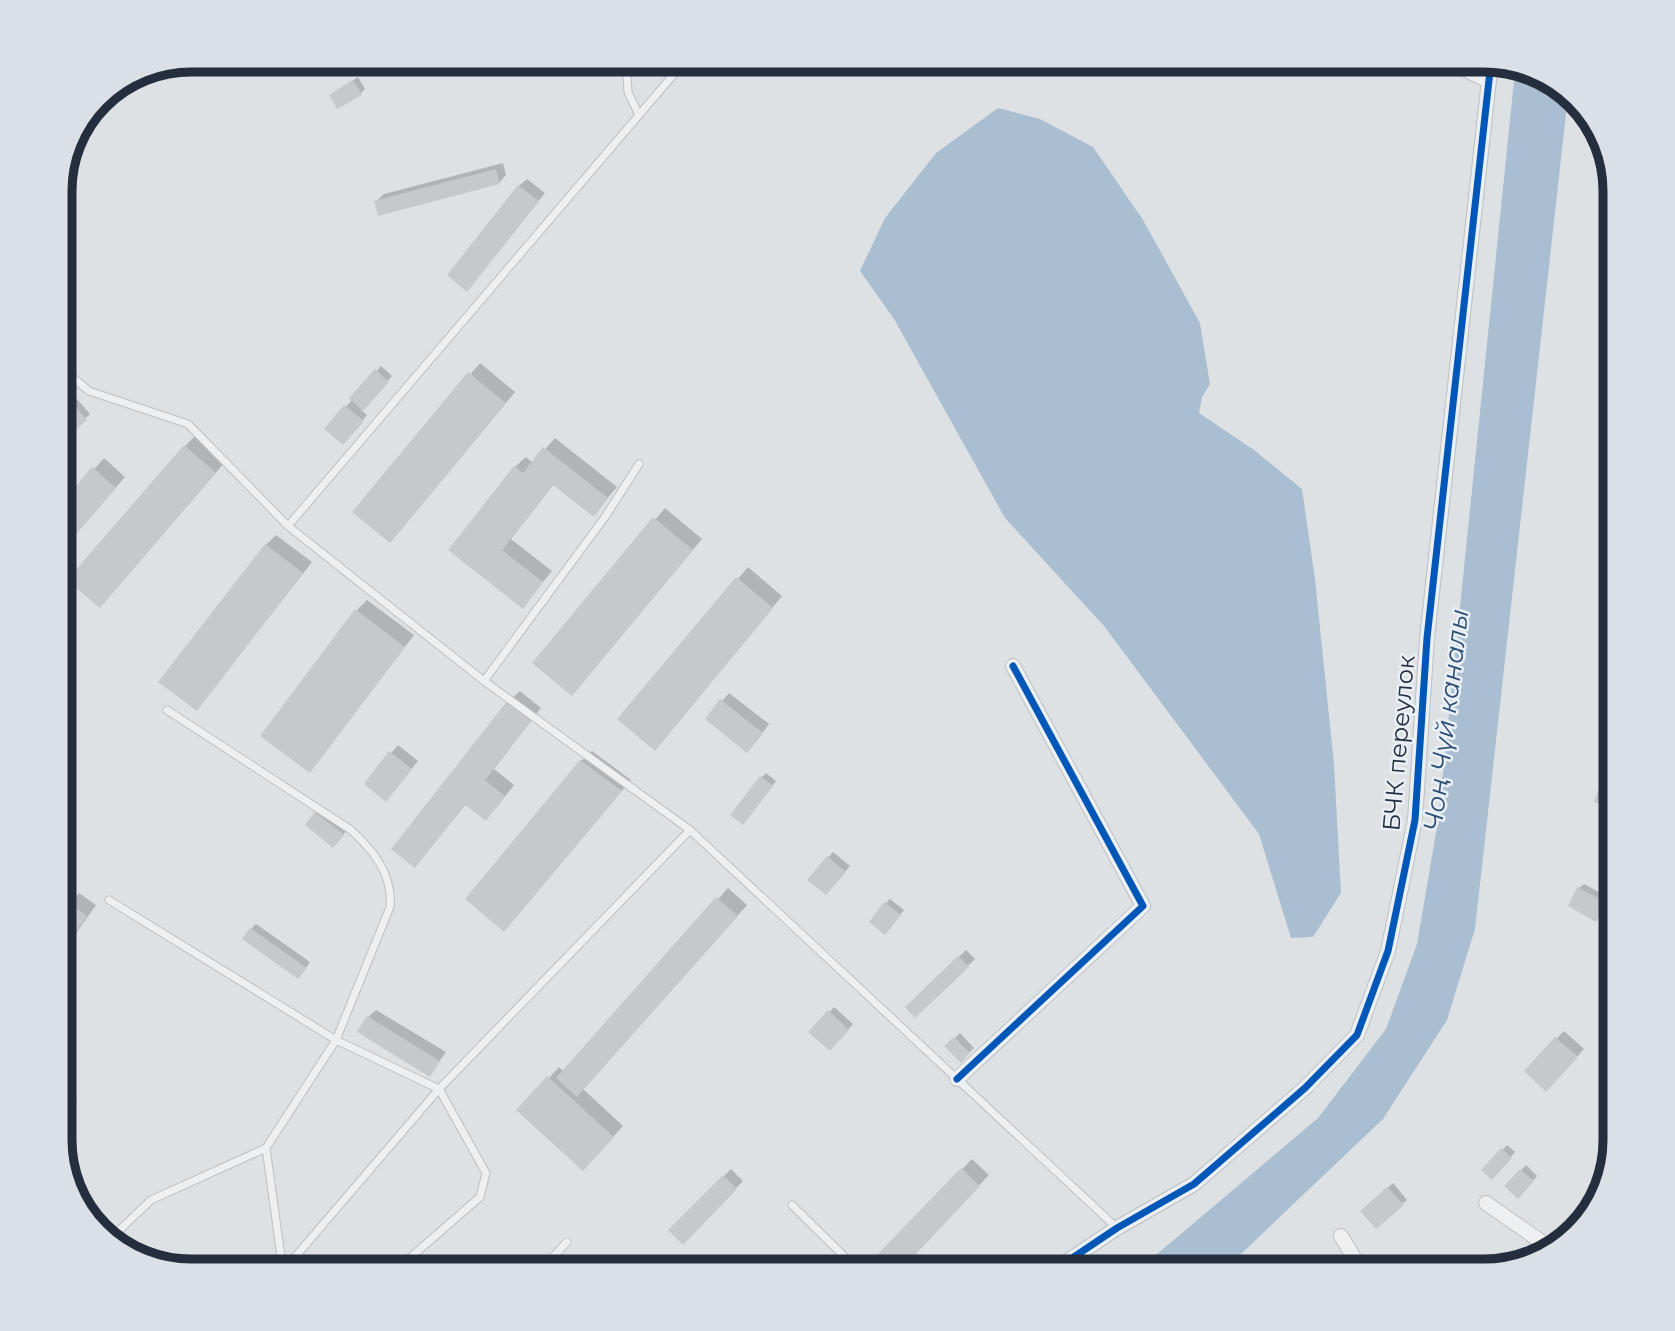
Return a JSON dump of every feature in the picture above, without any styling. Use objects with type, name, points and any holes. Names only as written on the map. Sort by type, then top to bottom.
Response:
[{"type":"street","points":[[1470,72],[1487,80]]},
{"type":"street","name":"БЧК переулок","points":[[1072,1259],[1117,1228],[1194,1184],[1305,1088],[1357,1035],[1388,951],[1415,820],[1427,638],[1478,194],[1489,72]]},
{"type":"street","points":[[957,1079],[1143,906],[1013,666]]},
{"type":"street","points":[[1486,1202],[1543,1243]]},
{"type":"street","points":[[1341,1236],[1353,1259]]},
{"type":"lane","points":[[627,72],[628,92],[638,113]]},
{"type":"lane","points":[[288,526],[674,72]]},
{"type":"lane","points":[[72,377],[89,391],[188,424],[288,526],[484,681],[690,830],[1117,1228]]},
{"type":"lane","points":[[484,681],[605,517],[639,464]]},
{"type":"lane","points":[[116,1233],[151,1200],[266,1148],[336,1040],[390,907],[392,891],[386,872],[369,846],[351,830],[167,710]]},
{"type":"lane","points":[[293,1259],[439,1089],[690,830]]},
{"type":"lane","points":[[109,900],[336,1040],[439,1089],[486,1173],[480,1197],[410,1259]]},
{"type":"lane","points":[[266,1148],[281,1259]]},
{"type":"lane","points":[[792,1205],[846,1259]]},
{"type":"lane","points":[[552,1259],[567,1242]]},
{"type":"water","points":[[1514,76],[1544,88],[1568,106],[1475,929],[1447,1020],[1383,1119],[1236,1259],[1151,1259],[1318,1118],[1386,1029],[1417,944],[1438,821]]},
{"type":"water","points":[[998,108],[1040,119],[1093,147],[1143,220],[1200,323],[1210,384],[1202,397],[1199,413],[1254,450],[1302,489],[1315,579],[1334,764],[1341,893],[1313,937],[1291,938],[1259,834],[1104,626],[1005,518],[894,319],[860,271],[885,218],[936,153]]},
{"type":"building","points":[[353,80],[362,95],[337,109],[329,95]]},
{"type":"building","points":[[496,169],[500,184],[378,216],[374,201]]},
{"type":"building","points":[[518,185],[539,201],[467,292],[447,275]]},
{"type":"building","points":[[375,369],[389,382],[363,411],[349,398]]},
{"type":"building","points":[[468,372],[506,403],[390,543],[352,512]]},
{"type":"building","points":[[72,403],[87,420],[72,433]]},
{"type":"building","points":[[344,405],[364,421],[343,445],[324,429]]},
{"type":"building","points":[[184,445],[216,473],[100,608],[72,584],[72,574]]},
{"type":"building","points":[[543,447],[608,498],[594,517],[553,485],[502,550],[543,582],[523,609],[448,550],[514,466],[523,473]]},
{"type":"building","points":[[92,467],[116,488],[72,539],[72,491]]},
{"type":"building","points":[[653,517],[693,550],[572,696],[532,663]]},
{"type":"building","points":[[265,544],[303,573],[197,711],[158,682]]},
{"type":"building","points":[[736,577],[773,608],[655,751],[617,719]]},
{"type":"building","points":[[355,609],[405,647],[310,773],[260,736]]},
{"type":"building","points":[[720,699],[763,733],[747,753],[705,719]]},
{"type":"building","points":[[508,700],[532,719],[485,780],[505,796],[486,821],[465,805],[415,868],[391,849]]},
{"type":"building","points":[[389,751],[412,769],[386,802],[364,784]]},
{"type":"building","points":[[580,760],[622,791],[504,932],[465,899]]},
{"type":"building","points":[[760,776],[773,786],[743,825],[730,815]]},
{"type":"building","points":[[1602,780],[1603,780],[1603,806],[1594,802]]},
{"type":"building","points":[[315,812],[344,835],[333,848],[305,825]]},
{"type":"building","points":[[827,856],[846,872],[826,895],[807,880]]},
{"type":"building","points":[[1577,887],[1603,901],[1603,910],[1596,922],[1568,906]]},
{"type":"building","points":[[716,897],[738,916],[577,1097],[556,1078]]},
{"type":"building","points":[[884,902],[901,915],[885,935],[869,922]]},
{"type":"building","points":[[72,906],[87,916],[72,938]]},
{"type":"building","points":[[250,928],[307,968],[298,979],[242,939]]},
{"type":"building","points":[[958,956],[969,967],[915,1018],[905,1007]]},
{"type":"building","points":[[828,1010],[849,1030],[830,1051],[808,1032]]},
{"type":"building","points":[[367,1016],[440,1061],[430,1077],[357,1032]]},
{"type":"building","points":[[954,1037],[970,1053],[961,1063],[944,1046]]},
{"type":"building","points":[[1555,1037],[1578,1057],[1546,1092],[1524,1071]]},
{"type":"building","points":[[547,1076],[614,1137],[583,1171],[516,1110]]},
{"type":"building","points":[[1501,1148],[1512,1158],[1492,1180],[1481,1170]]},
{"type":"building","points":[[961,1168],[980,1186],[911,1259],[873,1259]]},
{"type":"building","points":[[1520,1169],[1534,1181],[1518,1199],[1504,1186]]},
{"type":"building","points":[[723,1175],[737,1189],[683,1245],[668,1230]]},
{"type":"building","points":[[1387,1187],[1404,1205],[1376,1229],[1360,1211]]},
{"type":"cycle path","points":[[1071,1259],[1117,1228],[1194,1184],[1305,1088],[1357,1035],[1388,951],[1415,820],[1427,638],[1490,72]]},
{"type":"cycle path","points":[[957,1079],[1143,906],[1013,666]]},
{"type":"water label","name":"Чоң Чүй каналы","points":[[1446,720]]}]
